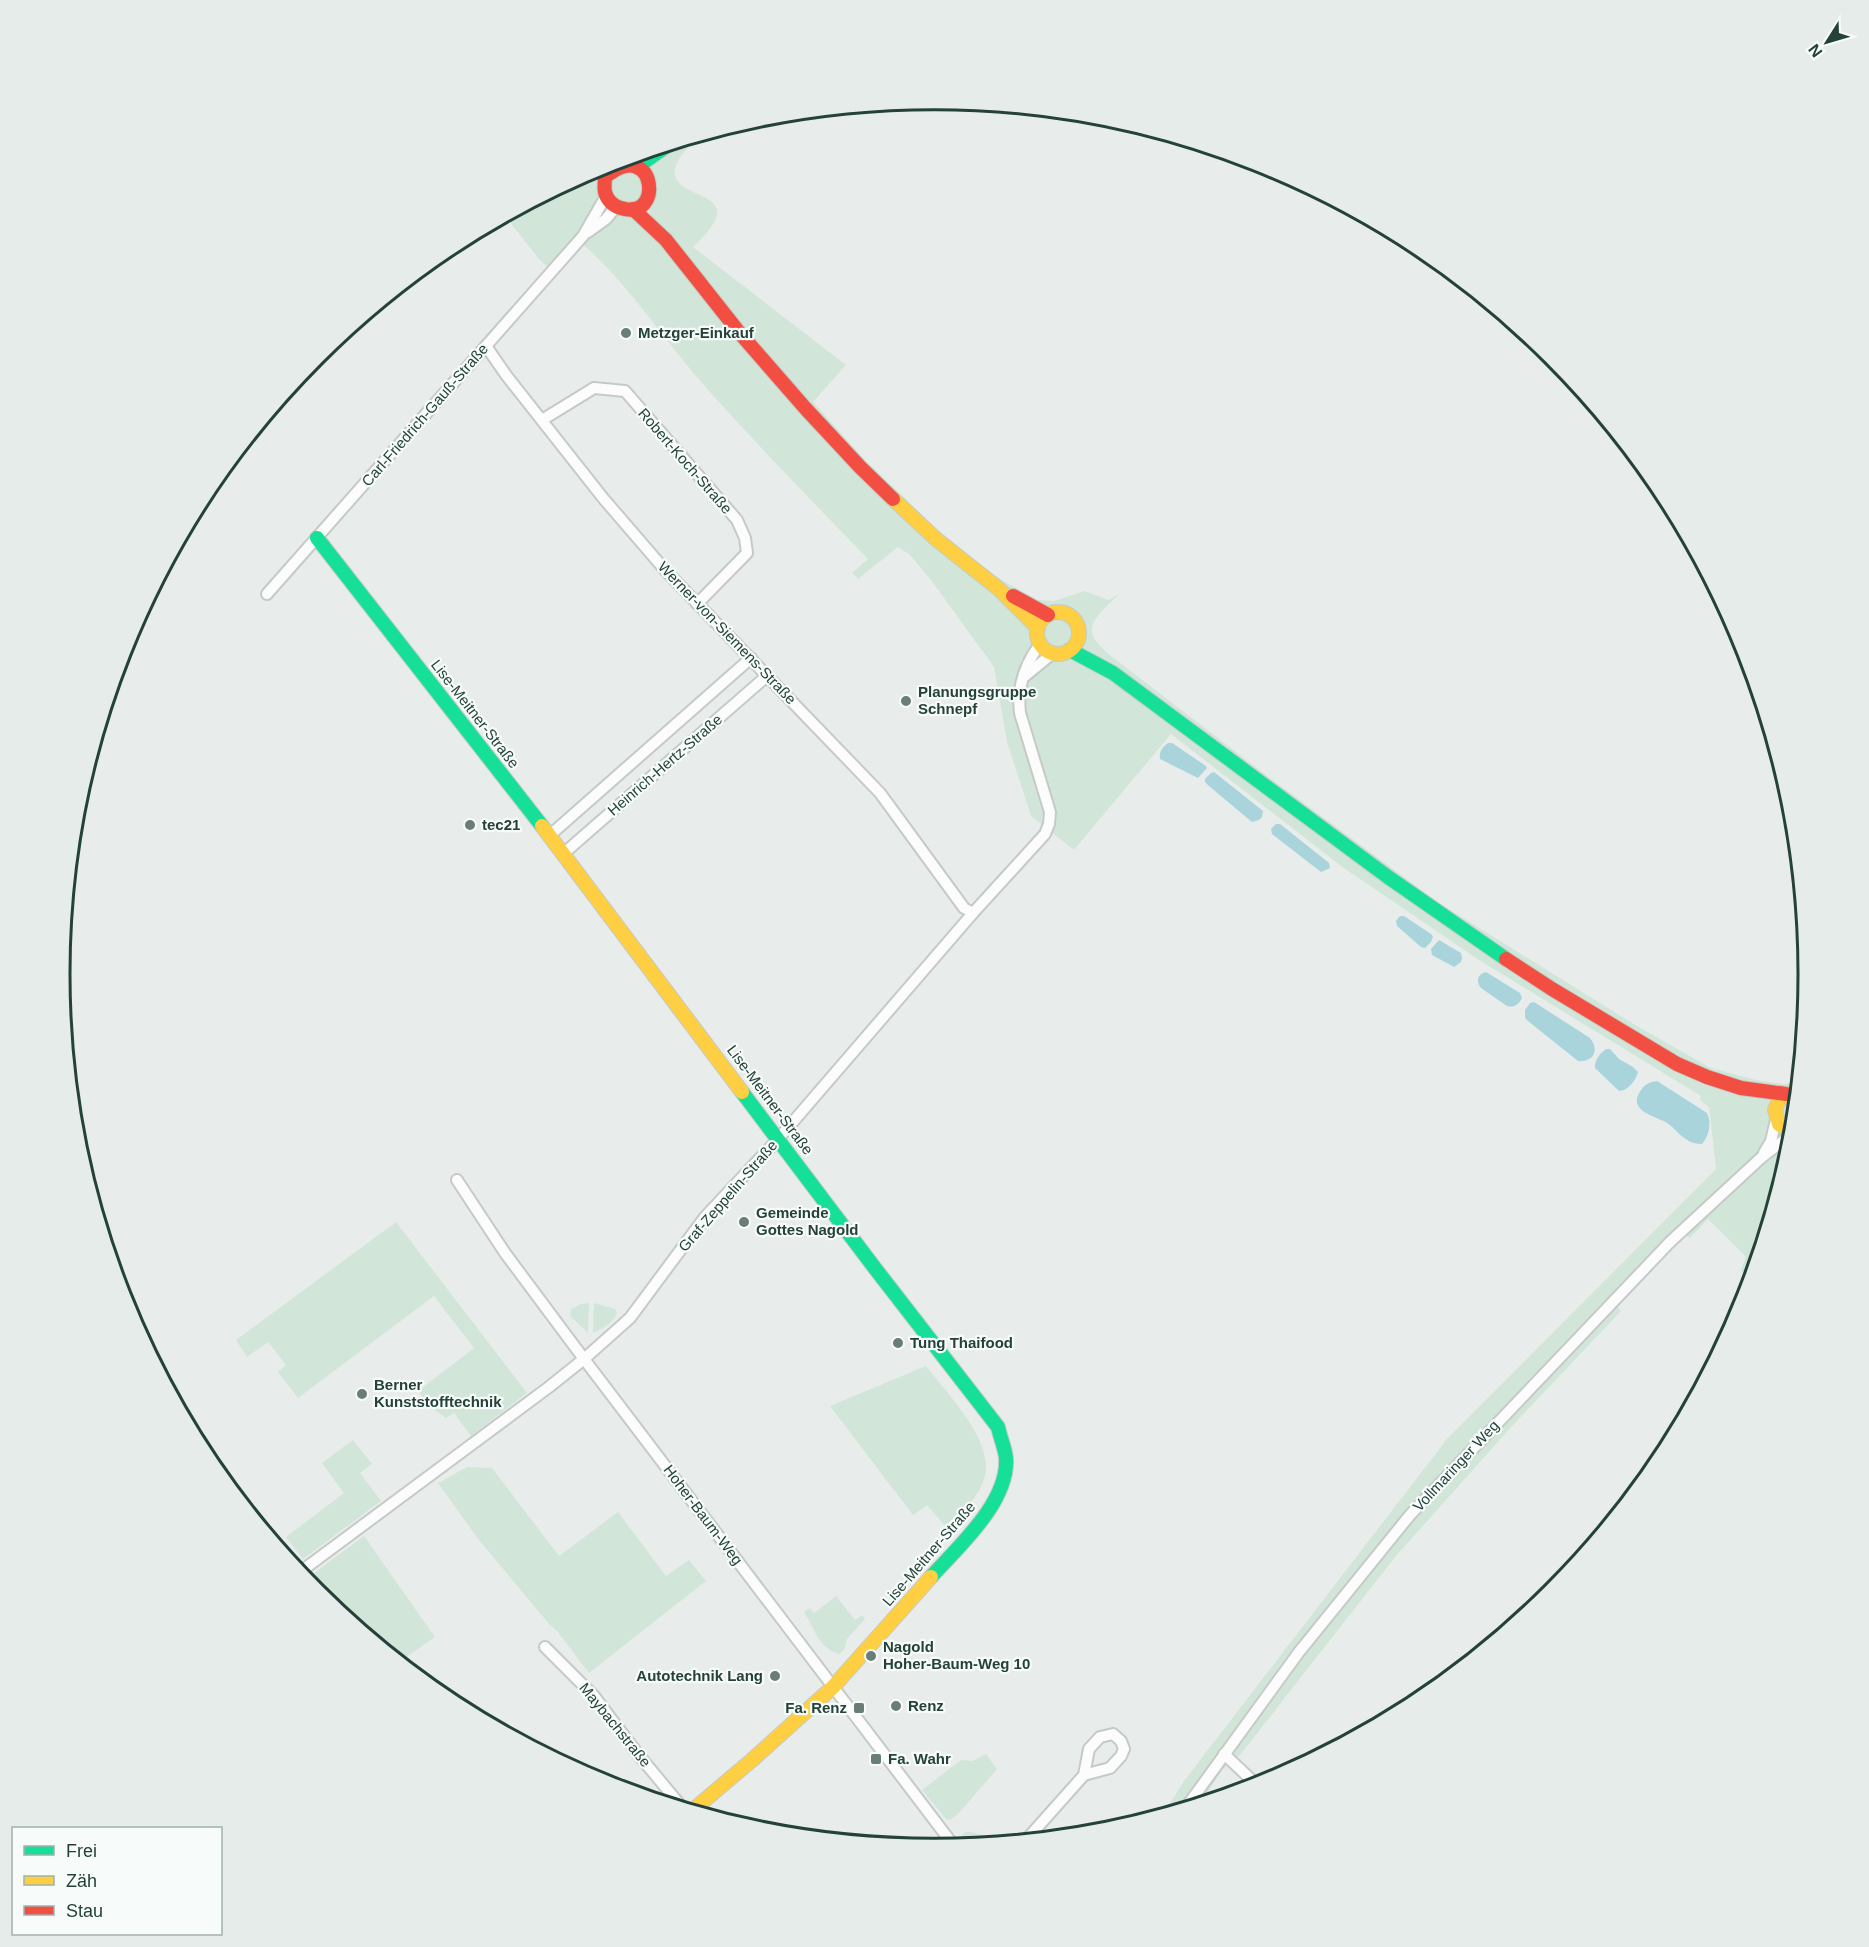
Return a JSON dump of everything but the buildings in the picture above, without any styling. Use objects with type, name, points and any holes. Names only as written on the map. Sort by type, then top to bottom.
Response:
[{"type":"street","points":[[647,176],[662,153]]},
{"type":"street","points":[[637,166],[649,158]]},
{"type":"street","points":[[606,174],[606,196],[616,207],[628,210],[639,206],[650,190],[647,176],[637,166],[631,165]]},
{"type":"street","name":"Carl-Friedrich-Gauß-Straße","points":[[583,236],[606,196]]},
{"type":"street","points":[[639,206],[738,331],[860,467],[936,538],[999,589],[1038,628]]},
{"type":"street","name":"Carl-Friedrich-Gauß-Straße","points":[[267,594],[548,274],[583,236],[606,219],[616,207]]},
{"type":"street","name":"Werner-von-Siemens-Straße","points":[[486,346],[603,498],[665,570],[880,793],[964,908],[973,913]]},
{"type":"street","name":"Robert-Koch-Straße","points":[[542,420],[594,388],[625,391],[736,520],[745,538],[747,554],[697,604]]},
{"type":"street","name":"Lise-Meitner-Straße","points":[[317,538],[563,854],[840,1222],[998,1427],[1006,1459],[1001,1488],[985,1517],[833,1687],[699,1805]]},
{"type":"street","points":[[999,589],[1048,615]]},
{"type":"street","points":[[1059,612],[1069,615],[1077,625],[1074,644],[1059,653],[1053,653],[1044,648],[1040,644],[1037,633],[1043,618],[1059,612]]},
{"type":"street","name":"Graf-Zeppelin-Straße","points":[[307,1566],[584,1359],[630,1318],[705,1216],[779,1138],[973,913],[1045,834],[1050,812],[1020,713],[1019,690],[1030,658],[1040,644]]},
{"type":"street","points":[[1074,644],[1388,877],[1474,938],[1552,989],[1677,1064],[1741,1088],[1790,1093]]},
{"type":"street","points":[[1024,676],[1053,653]]},
{"type":"street","name":"Heinrich-Hertz-Straße","points":[[549,836],[751,658]]},
{"type":"street","name":"Heinrich-Hertz-Straße","points":[[563,854],[768,675]]},
{"type":"street","points":[[1741,1088],[1776,1114],[1784,1129]]},
{"type":"street","points":[[1776,1114],[1781,1098],[1790,1094]]},
{"type":"street","name":"Vollmaringer Weg","points":[[1762,1157],[1771,1141],[1776,1114]]},
{"type":"street","name":"Vollmaringer Weg","points":[[1192,1798],[1299,1652],[1410,1515],[1670,1242],[1762,1157],[1782,1142]]},
{"type":"street","name":"Hoher-Baum-Weg","points":[[457,1180],[584,1359],[948,1838]]},
{"type":"street","name":"Maybachstraße","points":[[545,1647],[594,1696],[673,1797]]},
{"type":"street","points":[[1224,1754],[1249,1778]]},
{"type":"street","points":[[1034,1831],[1084,1774]]},
{"type":"green space","points":[[690,145],[676,165],[676,177],[682,186],[714,204],[717,213],[711,227],[693,247],[846,365],[813,402],[866,461],[941,533],[983,567],[1038,600],[1054,601],[1084,591],[1109,600],[1119,594],[1106,606],[1092,627],[1094,638],[1106,652],[1266,775],[1439,903],[1637,1026],[1711,1068],[1756,1080],[1791,1083],[1782,1142],[1769,1197],[1745,1274],[1741,1270],[1746,1257],[1708,1219],[1690,1238],[1686,1235],[1617,1306],[1621,1311],[1513,1425],[1396,1556],[1240,1755],[1223,1769],[1207,1794],[1169,1805],[1184,1781],[1447,1439],[1716,1169],[1709,1107],[1700,1100],[1701,1096],[1479,960],[1341,866],[1171,734],[1074,850],[1031,816],[1007,742],[994,667],[931,580],[910,555],[898,547],[858,579],[852,573],[868,559],[696,376],[596,256],[579,241],[551,271],[509,222],[552,199],[608,174]],"holes":[[[607,197],[616,207],[584,235]],[[644,203],[664,237],[634,209]]]},
{"type":"green space","points":[[396,1222],[527,1393],[471,1436],[454,1413],[446,1418],[432,1408],[418,1391],[474,1348],[434,1296],[298,1398],[278,1372],[286,1365],[268,1342],[247,1357],[236,1340]]},
{"type":"green space","points":[[589,1303],[588,1333],[570,1316],[571,1309]]},
{"type":"green space","points":[[594,1303],[615,1309],[617,1313],[610,1323],[593,1333]]},
{"type":"green space","points":[[926,1366],[956,1403],[976,1433],[986,1462],[985,1476],[979,1491],[947,1528],[927,1505],[913,1515],[830,1406]]},
{"type":"green space","points":[[353,1440],[372,1464],[360,1473],[381,1501],[303,1559],[286,1537],[344,1493],[322,1463]]},
{"type":"green space","points":[[467,1467],[492,1468],[559,1556],[618,1512],[666,1576],[689,1560],[706,1581],[589,1673],[557,1631],[479,1540],[438,1483]]},
{"type":"green space","points":[[364,1536],[435,1637],[407,1657],[365,1623],[314,1573]]},
{"type":"green space","points":[[836,1596],[855,1620],[862,1615],[865,1619],[847,1639],[844,1650],[839,1654],[821,1642],[804,1612],[810,1608],[814,1613]]},
{"type":"green space","points":[[986,1754],[997,1769],[958,1814],[947,1820],[922,1790],[961,1760],[972,1761]]},
{"type":"green space","points":[[965,1832],[971,1832],[985,1836],[962,1837]]},
{"type":"water","points":[[1168,743],[1172,743],[1207,768],[1198,778],[1160,759],[1161,750]]},
{"type":"water","points":[[1214,772],[1263,811],[1259,820],[1252,822],[1205,782],[1205,779]]},
{"type":"water","points":[[1276,824],[1280,824],[1329,863],[1330,868],[1321,872],[1272,834],[1271,829]]},
{"type":"water","points":[[1400,916],[1404,916],[1431,934],[1433,937],[1431,942],[1425,948],[1397,926],[1396,921]]},
{"type":"water","points":[[1439,940],[1461,953],[1461,962],[1454,967],[1432,955],[1431,949]]},
{"type":"water","points":[[1486,972],[1520,993],[1522,998],[1519,1002],[1514,1006],[1507,1006],[1481,988],[1478,978]]},
{"type":"water","points":[[1534,1002],[1590,1038],[1595,1051],[1591,1058],[1578,1061],[1528,1021],[1525,1018],[1525,1010],[1530,1003]]},
{"type":"water","points":[[1606,1049],[1610,1049],[1619,1059],[1638,1072],[1633,1082],[1625,1089],[1619,1091],[1595,1068],[1598,1057]]},
{"type":"water","points":[[1657,1081],[1707,1113],[1709,1129],[1702,1144],[1688,1141],[1670,1125],[1646,1113],[1637,1104],[1637,1098],[1644,1086]]},
{"type":"traffic: fast","points":[[637,167],[650,157]]},
{"type":"traffic: fast","points":[[317,538],[542,826]]},
{"type":"traffic: fast","points":[[1070,650],[1113,673],[1388,877],[1506,959]]},
{"type":"traffic: fast","points":[[742,1092],[998,1427],[1006,1458],[1005,1475],[999,1491],[980,1523],[931,1577]]},
{"type":"traffic: slow","points":[[893,499],[936,539],[999,589],[1038,628]]},
{"type":"traffic: slow","points":[[1058,612],[1073,618],[1079,633],[1073,648],[1058,654],[1043,648],[1037,633],[1043,618],[1058,612]]},
{"type":"traffic: slow","points":[[542,826],[742,1092]]},
{"type":"traffic: slow","points":[[1784,1128],[1779,1124],[1775,1110],[1778,1102],[1790,1094]]},
{"type":"traffic: slow","points":[[699,1805],[833,1687],[931,1577]]},
{"type":"traffic: jam","points":[[606,174],[606,195],[611,202],[621,208],[635,209],[644,204],[649,184],[645,174],[637,167],[627,166]]},
{"type":"traffic: jam","points":[[609,174],[616,170]]},
{"type":"traffic: jam","points":[[633,209],[666,240],[738,331],[806,409],[893,499]]},
{"type":"traffic: jam","points":[[1013,596],[1048,615]]},
{"type":"traffic: jam","points":[[1506,959],[1677,1064],[1741,1088],[1786,1094]]},
{"type":"place","name":"Metzger-Einkauf","points":[[626,333]]},
{"type":"place","name":"Planungsgruppe Schnepf","points":[[906,701]]},
{"type":"place","name":"tec21","points":[[470,825]]},
{"type":"place","name":"Gemeinde Gottes Nagold","points":[[744,1222]]},
{"type":"place","name":"Tung Thaifood","points":[[898,1343]]},
{"type":"place","name":"Berner Kunststofftechnik","points":[[362,1394]]},
{"type":"place","name":"Nagold Hoher-Baum-Weg 10","points":[[871,1656]]},
{"type":"place","name":"Autotechnik Lang","points":[[775,1676]]},
{"type":"place","name":"Renz","points":[[896,1706]]},
{"type":"place","name":"Fa. Renz","points":[[859,1708]]},
{"type":"place","name":"Fa. Wahr","points":[[876,1759]]}]
